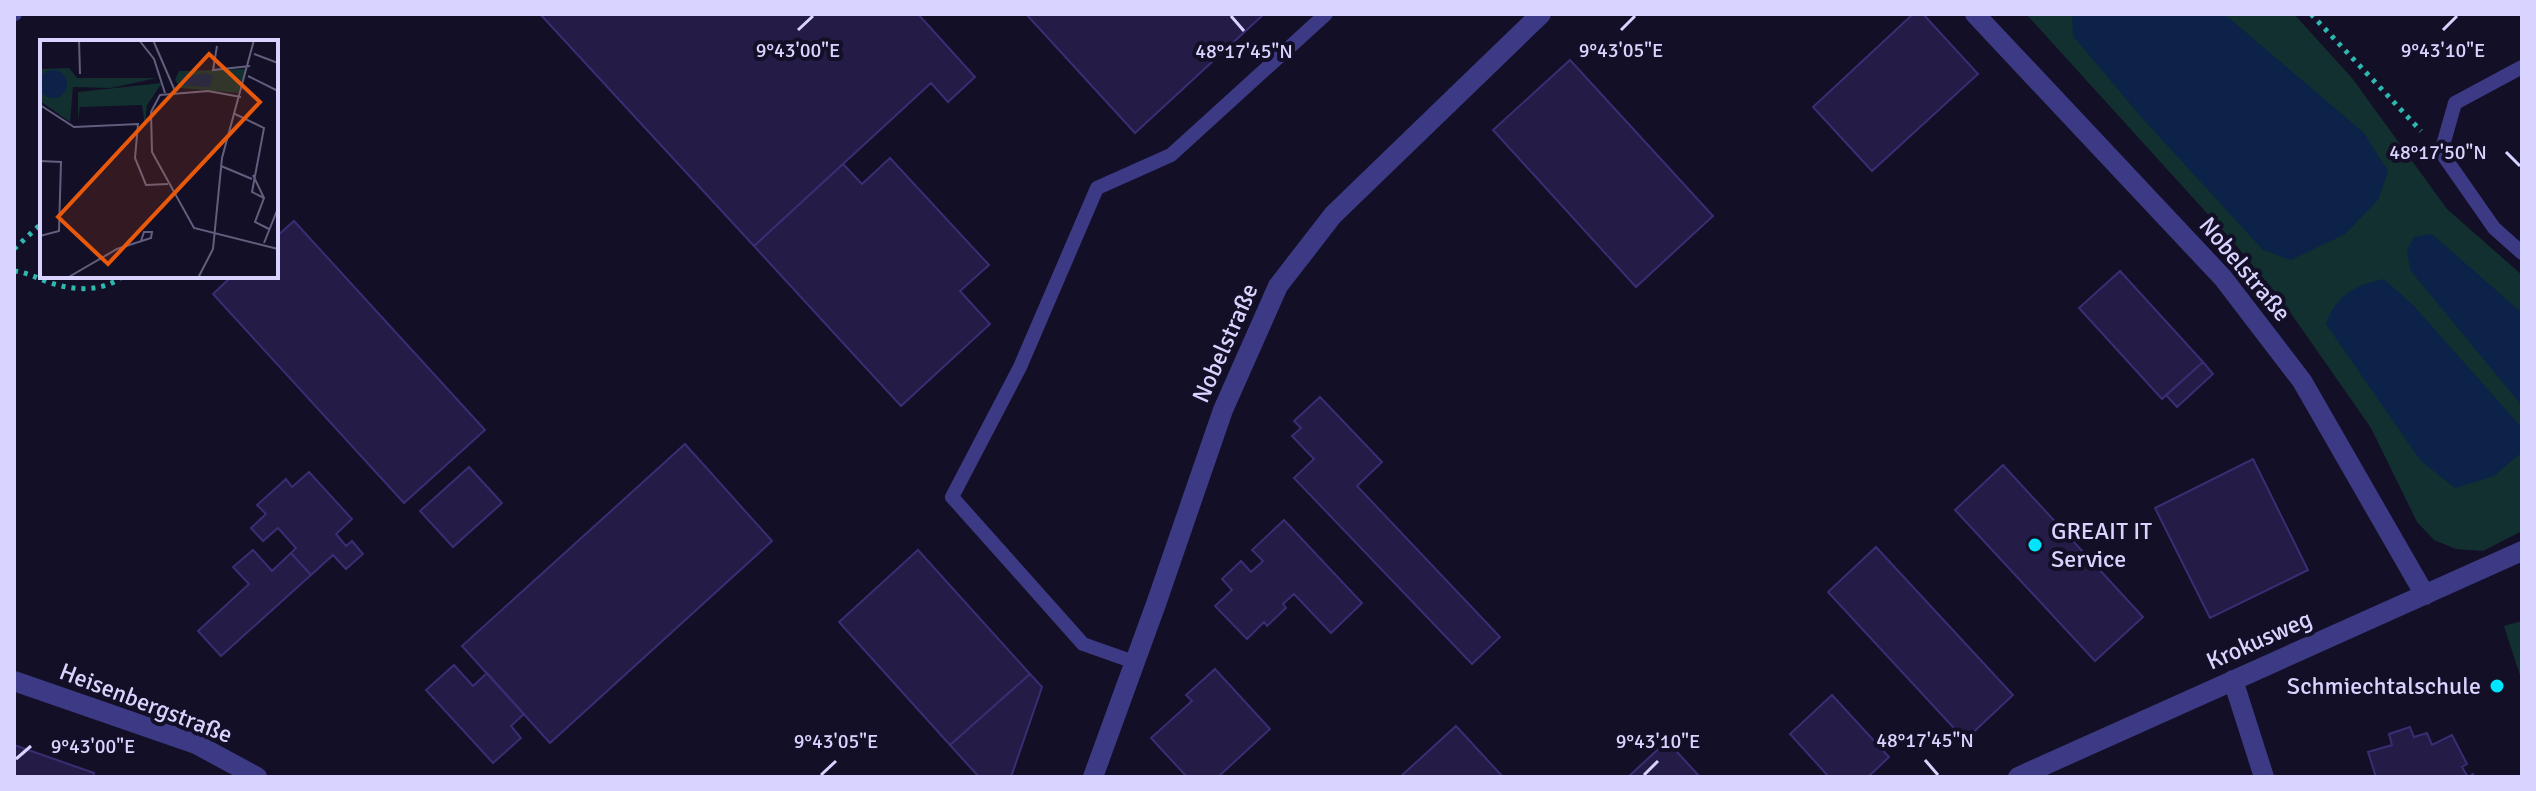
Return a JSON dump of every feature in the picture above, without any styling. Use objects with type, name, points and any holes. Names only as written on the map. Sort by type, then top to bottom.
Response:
[{"type":"street","name":"Nobelstraße","points":[[1093,777],[1223,410],[1278,286],[1333,215],[1541,14]]},
{"type":"street","name":"Nobelstraße","points":[[1975,14],[2223,278],[2258,323],[2302,381],[2425,595]]},
{"type":"street","name":"Krokusweg","points":[[2018,777],[2522,551]]},
{"type":"street","points":[[2233,680],[2264,777]]},
{"type":"street","name":"Heisenbergstraße","points":[[14,681],[196,744],[257,777]]},
{"type":"lane","points":[[1134,662],[1083,644],[952,497],[1020,367],[1097,188],[1171,155],[1326,14]]},
{"type":"lane","points":[[2522,67],[2455,103],[2441,152],[2494,228],[2522,253]]},
{"type":"path","points":[[2311,14],[2441,152]]},
{"type":"path","points":[[14,249],[40,225]]},
{"type":"path","points":[[14,271],[53,284],[96,290],[119,278]]},
{"type":"green space","points":[[2026,14],[2294,14],[2352,78],[2447,209],[2522,275],[2522,531],[2483,551],[2456,549],[2434,540],[2417,522],[2371,428],[2281,299]]},
{"type":"green space","points":[[2522,621],[2522,682],[2504,626]]},
{"type":"water","points":[[2072,14],[2221,14],[2229,18],[2364,133],[2388,171],[2378,200],[2345,234],[2291,260],[2263,250],[2142,118],[2073,36]]},
{"type":"water","points":[[2432,234],[2522,313],[2522,406],[2410,270],[2407,250],[2414,237]]},
{"type":"water","points":[[2384,279],[2414,306],[2522,428],[2522,452],[2494,476],[2455,488],[2420,460],[2326,324],[2335,306],[2348,293],[2364,284]]},
{"type":"building","points":[[540,14],[918,14],[975,77],[948,102],[931,83],[754,246]]},
{"type":"building","points":[[1026,14],[1264,14],[1135,133]]},
{"type":"building","points":[[1913,14],[1923,14],[1978,74],[1872,171],[1813,107]]},
{"type":"building","points":[[1570,60],[1713,216],[1636,287],[1493,130]]},
{"type":"building","points":[[890,158],[989,265],[960,291],[990,324],[901,406],[754,246],[843,164],[862,184]]},
{"type":"building","points":[[294,221],[485,430],[404,503],[213,294],[230,278],[278,278],[278,235]]},
{"type":"building","points":[[2120,271],[2203,362],[2162,399],[2079,308]]},
{"type":"building","points":[[2203,362],[2213,374],[2177,407],[2166,395]]},
{"type":"building","points":[[1320,397],[1382,462],[1357,486],[1500,637],[1472,664],[1294,478],[1314,459],[1292,436],[1301,428],[1294,421]]},
{"type":"building","points":[[685,444],[772,541],[550,743],[462,646]]},
{"type":"building","points":[[2253,459],[2308,570],[2210,618],[2155,508]]},
{"type":"building","points":[[2003,465],[2143,617],[2095,661],[1955,510]]},
{"type":"building","points":[[469,467],[502,503],[453,547],[420,511]]},
{"type":"building","points":[[309,472],[352,519],[336,534],[346,546],[352,541],[363,554],[346,569],[333,555],[311,575],[291,553],[296,548],[278,528],[263,541],[251,528],[266,514],[257,505],[286,479],[292,487]]},
{"type":"building","points":[[1284,520],[1362,603],[1331,633],[1294,594],[1283,604],[1286,608],[1267,626],[1264,622],[1247,639],[1215,606],[1232,590],[1222,579],[1241,561],[1251,572],[1263,561],[1252,550]]},
{"type":"building","points":[[1876,547],[2013,695],[1965,740],[1828,592]]},
{"type":"building","points":[[253,550],[272,571],[291,553],[311,575],[221,656],[198,631],[249,584],[233,567]]},
{"type":"building","points":[[918,550],[1030,674],[950,745],[839,622]]},
{"type":"building","points":[[454,665],[473,686],[487,673],[524,714],[511,726],[521,738],[493,763],[426,690]]},
{"type":"building","points":[[1215,669],[1270,729],[1218,777],[1187,777],[1151,738],[1192,701],[1186,695]]},
{"type":"building","points":[[1030,674],[1042,687],[1011,777],[979,777],[950,745]]},
{"type":"building","points":[[1832,695],[1889,757],[1868,777],[1829,777],[1790,734]]},
{"type":"building","points":[[1456,726],[1503,777],[1400,777]]},
{"type":"building","points":[[2410,727],[2414,737],[2427,733],[2432,745],[2452,735],[2467,764],[2462,767],[2468,777],[2376,777],[2368,752],[2392,745],[2389,734]]},
{"type":"building","points":[[1667,741],[1700,777],[1628,777]]},
{"type":"building","points":[[14,745],[94,773],[93,777],[14,777]]},
{"type":"place","name":"GREAIT IT Service","points":[[2035,545]]},
{"type":"place","name":"Schmiechtalschule","points":[[2497,686]]}]
